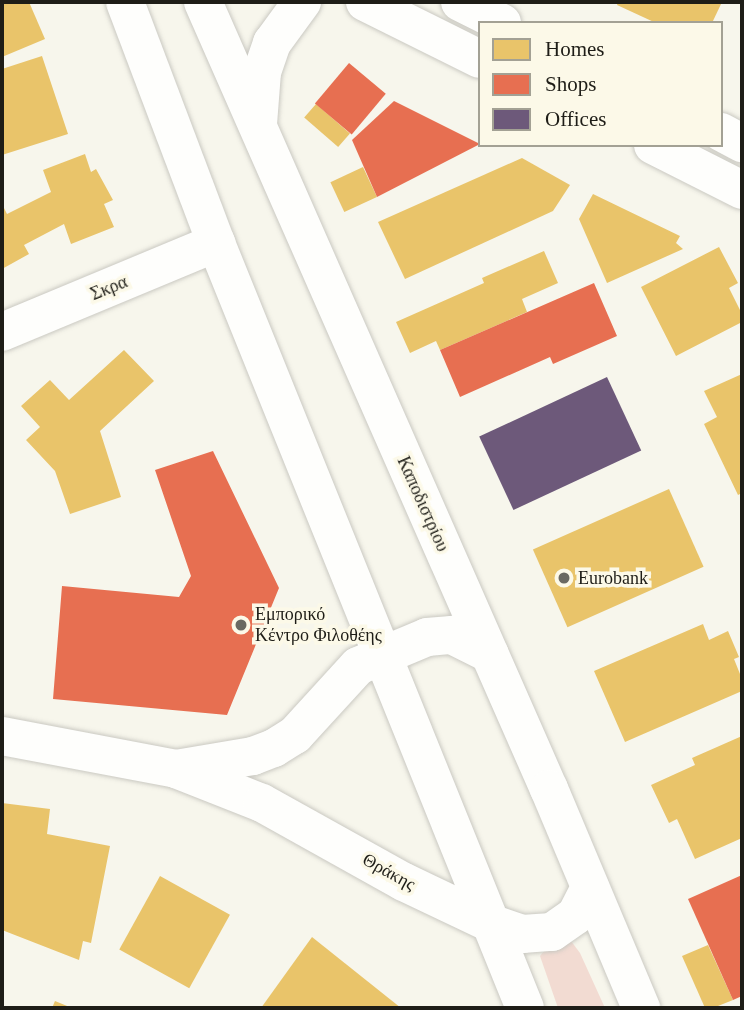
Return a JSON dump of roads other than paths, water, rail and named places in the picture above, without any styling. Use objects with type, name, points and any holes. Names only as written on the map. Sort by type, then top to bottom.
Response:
[{"type":"main road","points":[[125,2],[216,243],[525,1008]]},
{"type":"main road","name":"Καποδιστρίου","points":[[203,2],[641,1008]]},
{"type":"main road","points":[[258,130],[262,72],[289,17],[302,2]]},
{"type":"main road","points":[[365,2],[478,58]]},
{"type":"main road","points":[[460,2],[498,21]]},
{"type":"main road","points":[[657,147],[730,184],[735,135]]},
{"type":"main road","name":"Σκρα","points":[[2,332],[216,243]]},
{"type":"main road","name":"Θράκης","points":[[176,769],[253,756],[274,748],[295,735],[358,666],[382,655],[438,635],[452,635],[489,654]]},
{"type":"main road","name":"Θράκης","points":[[2,736],[176,769],[262,803],[404,882],[491,923],[522,934],[552,932],[576,915],[590,887]]},
{"type":"place","name":"Eurobank","points":[[564,578]]},
{"type":"place","name":"Εμπορικό Κέντρο Φιλοθέης","points":[[241,625]]}]
